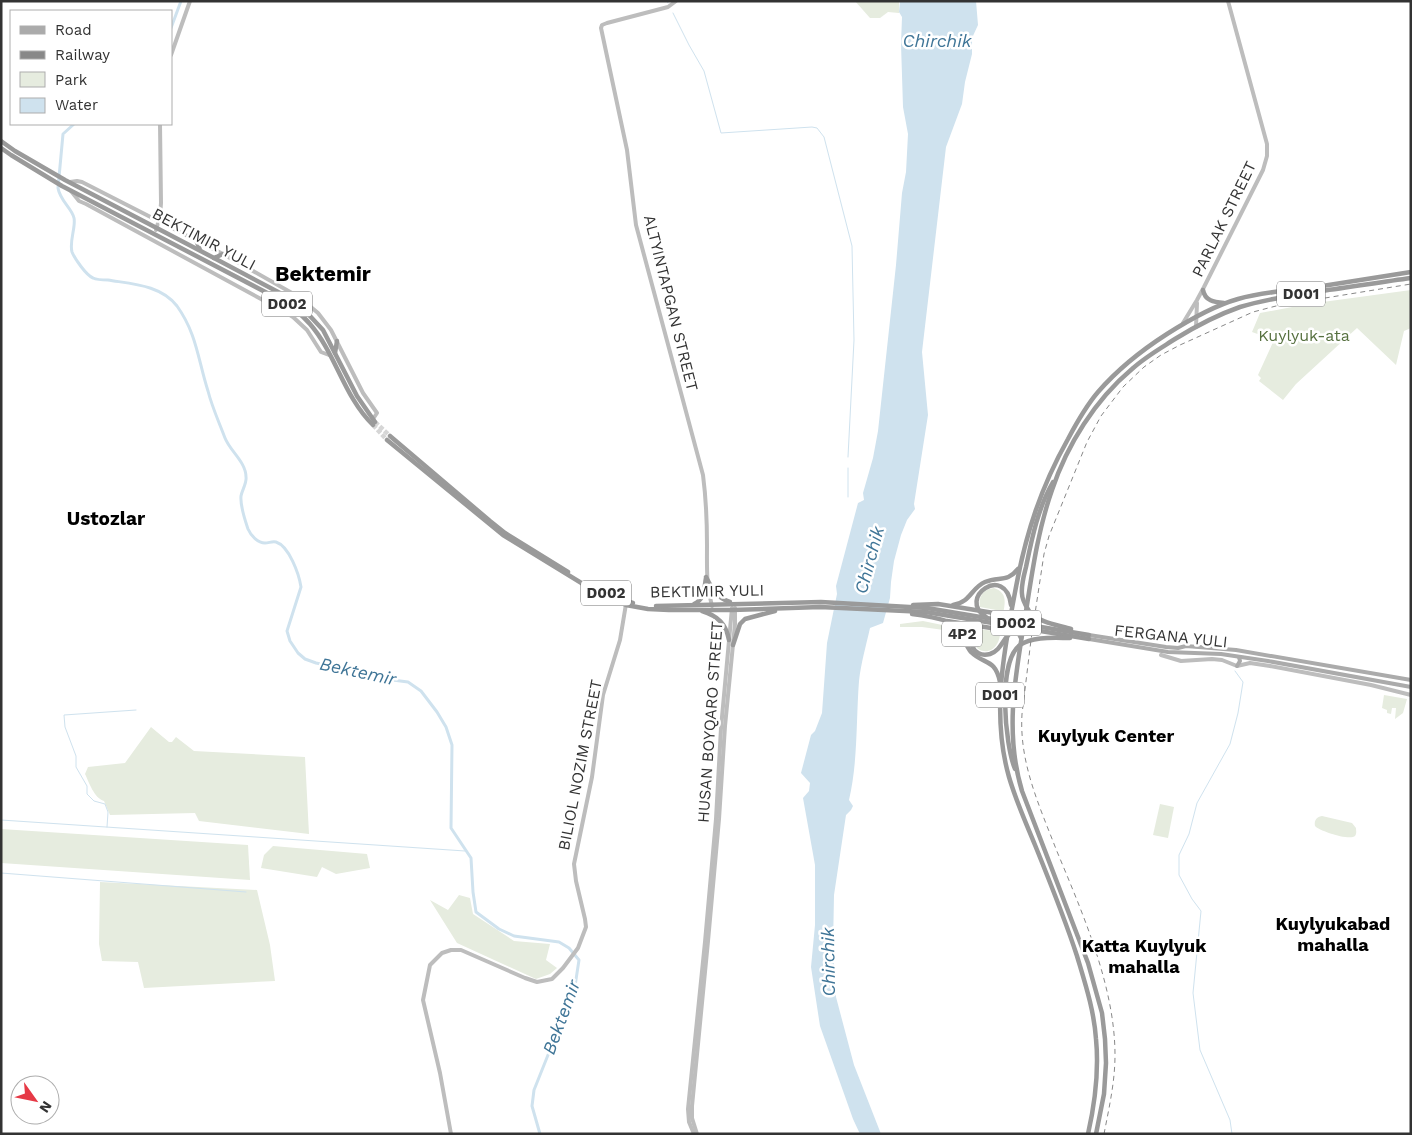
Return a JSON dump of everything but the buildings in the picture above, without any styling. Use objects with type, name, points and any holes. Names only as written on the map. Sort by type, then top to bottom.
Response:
[{"type":"highway","name":"BEKTIMIR YULI","points":[[1,141],[55,175],[280,294],[304,310],[323,330],[332,354]]},
{"type":"highway","name":"BEKTIMIR YULI","points":[[1,148],[62,186],[289,306],[309,323],[322,340],[374,422]]},
{"type":"highway","points":[[196,240],[200,250]]},
{"type":"highway","points":[[214,258],[223,254]]},
{"type":"highway","name":"D001","points":[[1088,1134],[1094,1104],[1097,1067],[1097,1046],[1090,1000],[1065,921],[1009,777],[1001,739],[1000,689],[1007,636],[1020,560],[1029,527],[1046,483],[1063,447],[1081,416],[1098,393],[1119,371],[1149,346],[1180,326],[1226,303],[1256,295],[1411,272]]},
{"type":"highway","points":[[1404,273],[1408,278]]},
{"type":"highway","name":"D001","points":[[1096,1134],[1105,1078],[1103,1020],[1098,997],[1084,954],[1028,809],[1018,777],[1012,735],[1013,693],[1030,582],[1052,489],[1064,462],[1088,418],[1120,379],[1142,361],[1196,327],[1220,315],[1257,303],[1408,278]]},
{"type":"highway","points":[[1203,290],[1209,300],[1226,303]]},
{"type":"highway","points":[[332,354],[337,341]]},
{"type":"highway","name":"BEKTIMIR YULI","points":[[388,438],[505,533],[601,592],[626,603],[662,610],[696,610],[734,604],[820,605],[899,609]]},
{"type":"highway","points":[[1064,462],[1048,490],[1041,508],[1025,570],[1022,593],[1029,611],[1037,618],[1089,637]]},
{"type":"highway","name":"4P2","points":[[899,609],[928,604],[948,605],[963,602],[985,582],[1010,577],[1018,569],[1020,560]]},
{"type":"highway","points":[[706,577],[717,596],[734,604]]},
{"type":"highway","points":[[689,606],[701,599],[706,577]]},
{"type":"highway","points":[[1021,639],[1020,634],[1015,631],[1010,632],[996,651],[981,654],[975,651],[971,644],[970,636],[973,630],[980,624],[989,620],[978,608],[977,600],[979,593],[986,587],[992,585],[999,586],[1007,593],[1013,616],[1022,618],[1026,614]]},
{"type":"highway","name":"BEKTIMIR YULI","points":[[626,603],[712,607],[734,610],[820,605]]},
{"type":"highway","points":[[947,621],[991,628],[996,626],[999,620],[994,612],[948,605]]},
{"type":"highway","points":[[733,645],[740,624],[745,619],[786,608]]},
{"type":"highway","name":"4P2","points":[[899,609],[947,621],[954,625],[960,631],[972,652],[994,667],[998,675],[1000,689]]},
{"type":"highway","name":"FERGANA YULI","points":[[899,609],[942,613],[1089,637]]},
{"type":"highway","points":[[696,610],[720,620],[725,627],[729,640]]},
{"type":"highway","points":[[1018,777],[1012,763],[1006,712],[1010,660],[1015,650],[1024,643],[1034,640],[1089,637]]},
{"type":"highway","points":[[1090,1000],[1098,997]]},
{"type":"highway","points":[[1094,1104],[1101,1105]]},
{"type":"main road","name":"FERGANA YULI","points":[[1089,637],[1168,652],[1237,656],[1411,687]]},
{"type":"main road","name":"FERGANA YULI","points":[[1089,637],[1166,647],[1178,648],[1186,646],[1236,650],[1411,680]]},
{"type":"main road","points":[[1237,656],[1240,660],[1237,666]]},
{"type":"street","points":[[172,52],[190,1]]},
{"type":"street","name":"ALTYINTAPGAN STREET","points":[[676,1],[668,7],[607,23],[602,25],[601,28],[628,150],[636,225],[703,475],[706,514],[706,577]]},
{"type":"street","name":"PARLAK STREET","points":[[1180,326],[1203,290],[1263,170],[1268,153],[1228,1]]},
{"type":"street","points":[[152,239],[159,221],[161,203],[160,125]]},
{"type":"street","name":"BEKTIMIR YULI","points":[[67,181],[82,182],[223,254],[299,297],[322,318],[331,330],[363,393],[377,413],[374,422]]},
{"type":"street","points":[[70,190],[79,200],[274,306],[293,318],[310,334],[321,352],[332,354]]},
{"type":"street","name":"PARLAK STREET","points":[[1196,327],[1197,300]]},
{"type":"street","points":[[706,577],[708,595],[712,607]]},
{"type":"street","name":"BILIOL NOZIM STREET","points":[[451,1134],[424,1000],[430,965],[442,953],[451,950],[461,950],[537,982],[552,979],[578,948],[586,927],[574,864],[592,776],[603,695],[618,646],[626,603]]},
{"type":"street","name":"HUSAN BOYQARO STREET","points":[[696,1134],[692,1118],[692,1106],[719,819],[733,645],[734,604]]},
{"type":"street","name":"HUSAN BOYQARO STREET","points":[[696,1134],[689,1122],[688,1109],[706,932],[729,640],[734,610]]},
{"type":"street","points":[[1161,655],[1181,661],[1218,659],[1237,666],[1250,663],[1270,666],[1411,695]]},
{"type":"green space","points":[[855,1],[899,1],[899,13],[888,12],[880,18],[870,18]]},
{"type":"green space","name":"Kuylyuk-ata","points":[[1411,290],[1411,328],[1404,331],[1396,365],[1357,328],[1296,384],[1283,400],[1259,381],[1261,378],[1258,375],[1274,340],[1252,332],[1260,313],[1308,304]]},
{"type":"green space","points":[[994,588],[1004,596],[1003,615],[996,610],[980,607],[982,594]]},
{"type":"green space","points":[[923,621],[952,627],[951,631],[922,627],[900,627],[900,624]]},
{"type":"green space","points":[[1001,628],[999,641],[993,649],[983,651],[975,646],[973,641],[977,629],[995,631]]},
{"type":"green space","points":[[1384,695],[1407,699],[1403,713],[1395,719],[1396,708],[1392,708],[1391,714],[1382,708]]},
{"type":"green space","points":[[151,727],[169,742],[172,742],[176,737],[194,751],[305,757],[309,834],[199,821],[195,813],[110,815],[104,801],[97,797],[88,781],[85,774],[88,767],[125,763]]},
{"type":"green space","points":[[1160,804],[1174,807],[1168,838],[1153,835]]},
{"type":"green space","points":[[1322,816],[1352,823],[1356,828],[1355,836],[1341,836],[1318,828],[1315,826],[1315,821],[1318,817]]},
{"type":"green space","points":[[1,829],[248,845],[250,880],[1,863]]},
{"type":"green space","points":[[273,846],[367,854],[370,868],[336,874],[322,867],[317,877],[261,868],[264,855]]},
{"type":"green space","points":[[100,882],[257,890],[270,945],[275,981],[144,988],[138,962],[102,961],[99,944]]},
{"type":"green space","points":[[459,895],[470,898],[473,914],[514,941],[550,944],[546,960],[557,968],[550,974],[536,979],[457,943],[430,900],[448,910]]},
{"type":"water","name":"Chirchik","points":[[900,1],[976,1],[978,25],[972,38],[972,54],[962,104],[946,147],[922,352],[928,415],[914,504],[915,509],[907,520],[901,535],[894,561],[890,598],[883,623],[870,628],[862,661],[859,681],[854,771],[849,800],[853,806],[846,815],[834,895],[833,948],[836,997],[854,1065],[881,1134],[860,1134],[820,1026],[811,967],[815,925],[815,865],[803,798],[809,791],[810,783],[801,773],[811,735],[815,731],[822,713],[827,643],[837,594],[836,586],[858,503],[864,500],[863,493],[878,431],[902,193],[906,172],[908,134],[903,107],[902,17],[899,12]]},
{"type":"waterway","name":"Bektemir","points":[[172,25],[181,1]]},
{"type":"waterway","points":[[673,13],[704,71],[721,133],[812,127],[817,128],[824,137],[852,246],[854,340],[848,457]]},
{"type":"waterway","name":"Bektemir","points":[[73,125],[63,134],[58,188],[61,197],[74,218],[72,252],[87,274],[93,278],[136,284],[154,290],[170,299],[184,316],[193,337],[212,403],[225,438],[241,461],[245,472],[246,482],[241,500],[248,529],[253,537],[260,542],[276,542],[281,545],[293,561],[298,575],[301,587],[287,631],[290,641],[298,653],[305,659],[316,663],[350,668],[385,679],[408,682],[421,691],[446,727],[452,745],[451,828],[471,858],[476,912],[499,929],[514,936],[559,942],[569,948],[579,960],[575,986],[565,1006],[556,1035],[534,1090],[532,1106],[540,1134]]},
{"type":"waterway","points":[[848,468],[848,497]]},
{"type":"waterway","points":[[1232,1134],[1230,1120],[1200,1050],[1193,993],[1201,911],[1179,875],[1179,855],[1189,834],[1197,803],[1230,744],[1243,682],[1235,671]]},
{"type":"waterway","points":[[107,827],[108,812],[105,804],[94,801],[87,794],[87,786],[76,767],[76,756],[65,727],[64,715],[136,710]]},
{"type":"waterway","points":[[1,820],[465,851]]},
{"type":"waterway","points":[[1,873],[246,892]]},
{"type":"tunnel","points":[[375,422],[390,436]]},
{"type":"tunnel","points":[[373,425],[387,440]]},
{"type":"railway","points":[[1104,1134],[1115,1065],[1114,1029],[1109,1003],[1103,976],[1086,924],[1043,816],[1032,783],[1027,766],[1022,732],[1022,714],[1031,640],[1044,554],[1049,536],[1087,442],[1101,416],[1123,387],[1144,367],[1161,355],[1253,312],[1276,306],[1411,284]]},
{"type":"district","name":"Bektemir","points":[[323,273]]},
{"type":"district","name":"Ustozlar","points":[[106,518]]},
{"type":"district","name":"Kuylyuk Center","points":[[1106,735]]},
{"type":"district","name":"Kuylyukabad mahalla","points":[[1333,933]]},
{"type":"district","name":"Katta Kuylyuk mahalla","points":[[1144,955]]}]
